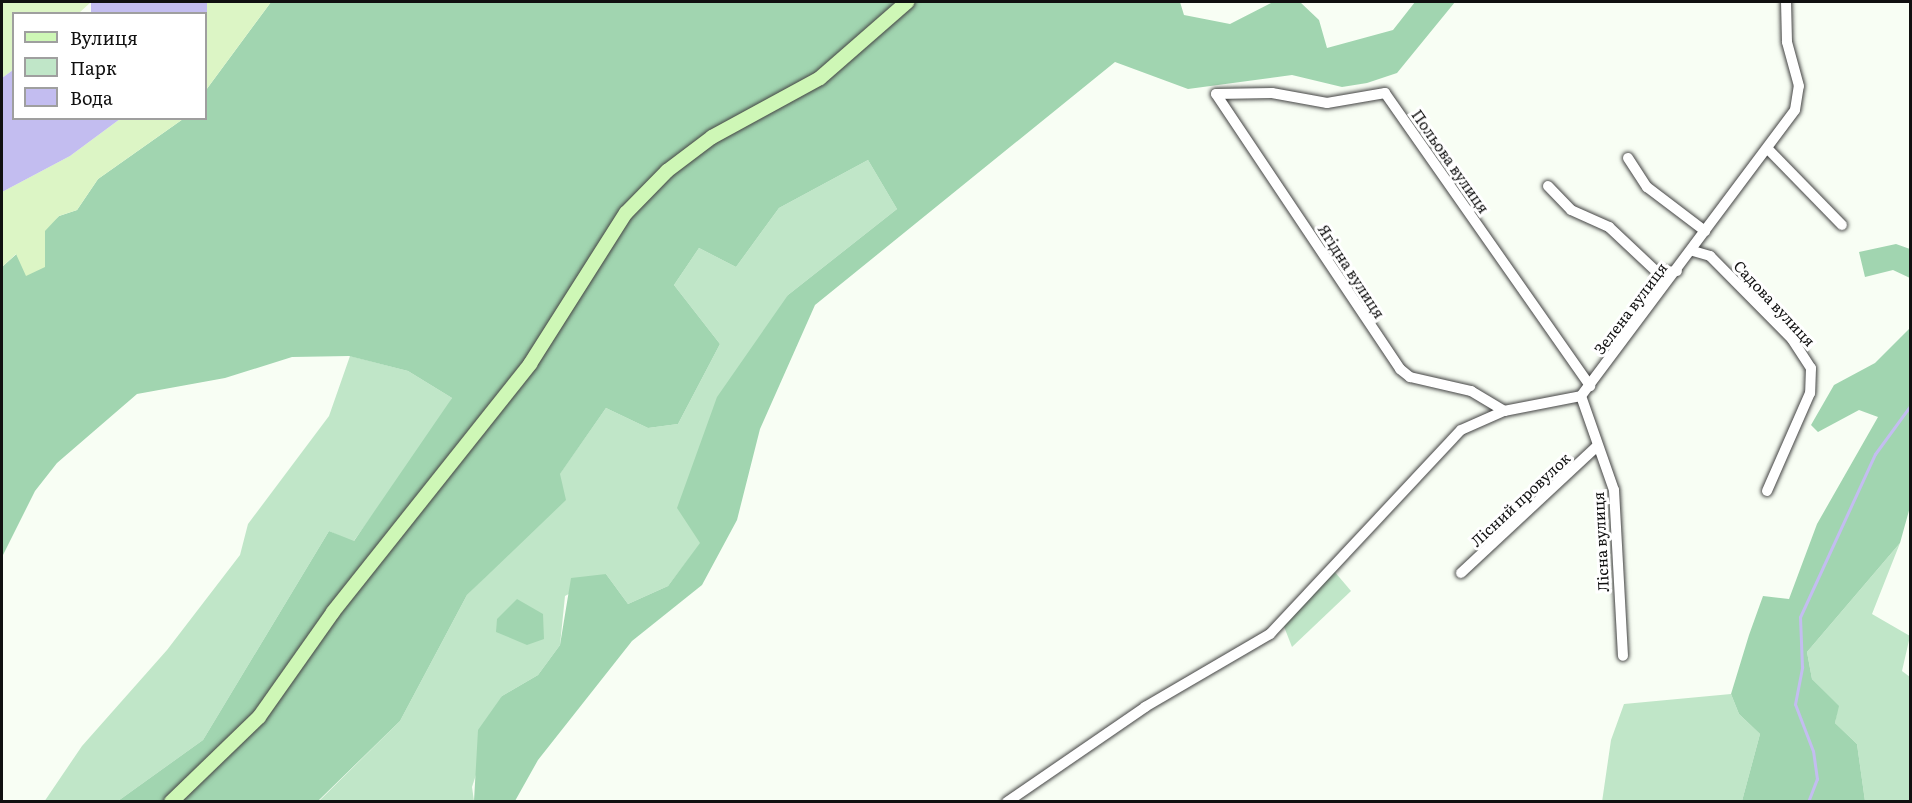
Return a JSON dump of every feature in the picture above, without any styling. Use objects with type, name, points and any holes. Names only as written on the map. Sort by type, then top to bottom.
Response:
[{"type":"main road","points":[[171,801],[259,717],[333,612],[530,364],[626,213],[667,171],[712,137],[820,78],[907,2]]},
{"type":"street","name":"Зелена вулиця","points":[[1581,396],[1693,251],[1705,231],[1768,149],[1799,101],[1785,2]]},
{"type":"street","name":"Польова вулиця","points":[[1216,94],[1272,93],[1327,103],[1385,93],[1590,386]]},
{"type":"street","name":"Ягідна вулиця","points":[[1216,94],[1400,369],[1418,379],[1471,391],[1504,411]]},
{"type":"street","points":[[1768,149],[1842,225]]},
{"type":"street","points":[[1628,158],[1647,187],[1705,231]]},
{"type":"street","points":[[1548,186],[1571,210],[1609,227],[1658,273],[1677,271]]},
{"type":"street","name":"Садова вулиця","points":[[1693,251],[1710,256],[1792,339],[1811,368],[1810,393],[1767,491]]},
{"type":"street","points":[[1007,801],[1145,707],[1270,634],[1461,430],[1504,411],[1581,396]]},
{"type":"street","name":"Лісна вулиця","points":[[1581,396],[1614,490],[1623,656]]},
{"type":"street","name":"Лісний провулок","points":[[1461,573],[1598,446]]},
{"type":"green space","points":[[868,160],[897,209],[788,295],[701,543],[668,586],[628,604],[606,574],[565,596],[560,645],[538,675],[502,696],[472,787],[474,801],[318,802],[400,721],[467,595],[493,569],[606,408],[648,428],[678,424],[720,344],[674,285],[699,248],[736,267],[779,208]]},
{"type":"green space","points":[[350,356],[408,371],[452,398],[439,423],[353,542],[329,531],[203,740],[118,801],[44,802],[82,746],[167,650],[240,555],[248,524],[329,416]]},
{"type":"green space","points":[[1900,543],[1872,614],[1910,636],[1902,671],[1910,677],[1910,801],[1865,801],[1857,744],[1835,723],[1838,706],[1812,679],[1807,652]]},
{"type":"green space","points":[[1334,571],[1351,591],[1292,647],[1283,624]]},
{"type":"green space","points":[[1731,694],[1739,714],[1760,734],[1742,801],[1602,802],[1611,740],[1624,704]]},
{"type":"shaded area","points":[[271,2],[1180,2],[1184,15],[1230,24],[1273,2],[1300,2],[1319,20],[1327,48],[1393,30],[1415,2],[1455,2],[1397,73],[1367,83],[1342,87],[1292,75],[1188,89],[1115,62],[815,305],[760,429],[737,520],[702,585],[632,641],[538,760],[515,801],[474,801],[478,730],[502,696],[538,675],[560,645],[571,578],[606,574],[628,604],[668,586],[700,543],[677,508],[717,397],[788,295],[897,209],[868,160],[779,208],[736,267],[699,248],[674,285],[720,344],[678,424],[648,428],[606,408],[560,474],[566,500],[467,595],[400,721],[318,801],[118,801],[203,740],[329,531],[354,541],[452,398],[408,371],[349,356],[292,357],[225,378],[137,394],[57,463],[35,491],[2,557],[2,267],[59,216],[77,210],[98,179],[182,120],[207,120],[207,89]]},
{"type":"shaded area","points":[[1896,244],[1910,249],[1910,278],[1893,270],[1865,277],[1859,252]]},
{"type":"shaded area","points":[[1910,328],[1910,507],[1900,543],[1807,652],[1812,679],[1839,706],[1835,723],[1857,744],[1865,801],[1742,801],[1760,734],[1739,714],[1731,694],[1749,635],[1763,596],[1789,599],[1817,524],[1878,417],[1859,410],[1818,432],[1811,425],[1834,385],[1875,363]]},
{"type":"shaded area","points":[[517,599],[543,614],[544,639],[527,645],[496,632],[497,619]]},
{"type":"sand","points":[[2,2],[91,2],[80,12],[12,12],[12,71],[2,78]]},
{"type":"sand","points":[[207,2],[271,2],[207,89],[207,12],[202,12]]},
{"type":"sand","points":[[119,120],[182,120],[98,179],[77,210],[59,216],[45,231],[45,267],[26,276],[16,254],[2,267],[2,192],[70,156]]},
{"type":"water","points":[[91,2],[207,2],[207,12],[91,12]]},
{"type":"water","points":[[12,71],[12,120],[119,120],[70,156],[2,192],[2,78]]},
{"type":"waterway","points":[[1808,802],[1817,779],[1813,751],[1795,704],[1802,667],[1800,617],[1875,454],[1910,406]]}]
